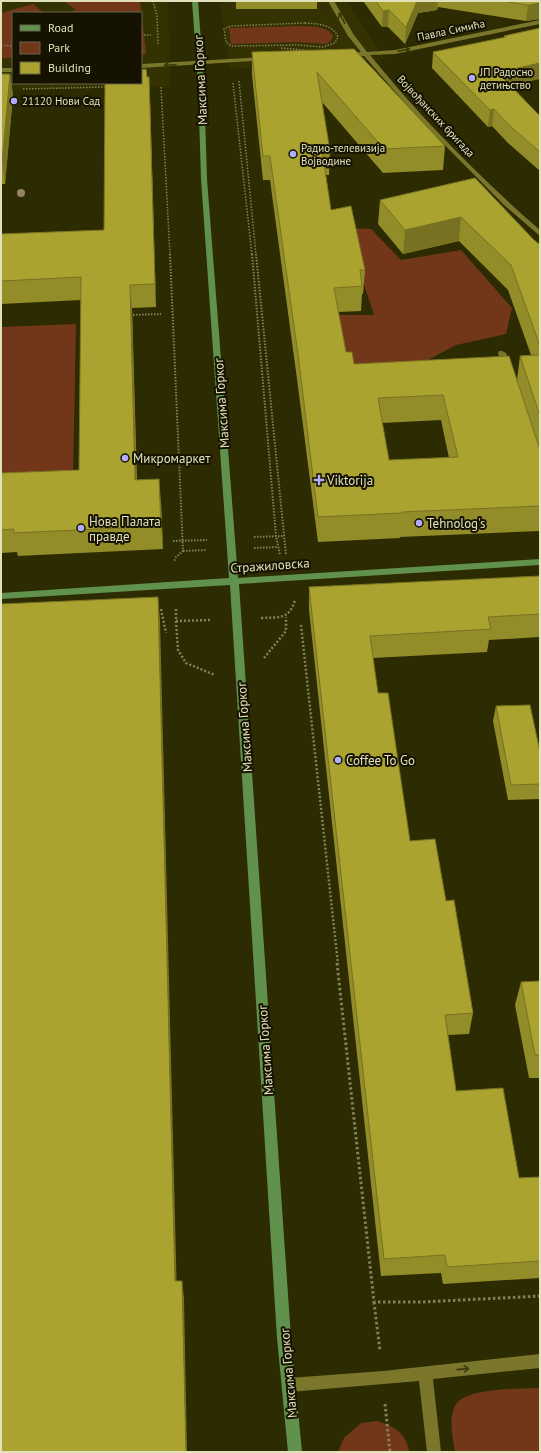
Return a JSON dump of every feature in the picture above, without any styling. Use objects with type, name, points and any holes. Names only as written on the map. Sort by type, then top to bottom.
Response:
[{"type":"street","name":"Максима Горког","points":[[195,1],[204,179],[234,581],[284,1338],[295,1452]]},
{"type":"street","name":"Војвођанских бригада","points":[[331,1],[351,36],[420,117],[506,204],[540,234]]},
{"type":"street","name":"Павла Симића","points":[[340,55],[395,52],[540,22]]},
{"type":"street","points":[[142,66],[270,59]]},
{"type":"street","points":[[1,70],[12,70]]},
{"type":"street","points":[[502,353],[509,374]]},
{"type":"street","name":"Стражиловска","points":[[1,596],[540,562]]},
{"type":"street","points":[[289,1385],[540,1361]]},
{"type":"street","points":[[425,1373],[434,1452]]},
{"type":"path","points":[[153,1],[157,16],[160,65]]},
{"type":"path","points":[[305,23],[332,29],[338,37],[335,42],[323,47],[298,45],[245,46],[231,46],[226,42],[224,29],[232,26],[305,23]]},
{"type":"path","points":[[142,35],[151,35]]},
{"type":"path","points":[[1,45],[12,46]]},
{"type":"path","points":[[240,78],[239,82],[285,555],[292,555]]},
{"type":"path","points":[[16,89],[108,86]]},
{"type":"path","points":[[124,315],[161,314]]},
{"type":"path","points":[[161,607],[166,633]]},
{"type":"path","points":[[176,621],[178,650],[186,663],[241,685],[286,631],[286,616]]},
{"type":"path","points":[[301,625],[374,1302],[423,1302],[540,1296]]},
{"type":"path","points":[[387,1424],[390,1452]]},
{"type":"shaded area","points":[[1,1],[168,1],[170,86],[1,90]]},
{"type":"shaded area","points":[[220,1],[347,1],[385,59],[230,69]]},
{"type":"green space","points":[[64,1],[140,1],[141,12],[69,12],[76,10]]},
{"type":"green space","points":[[33,4],[43,12],[12,12],[12,58],[1,58],[1,13]]},
{"type":"green space","points":[[142,19],[146,54],[142,55]]},
{"type":"green space","points":[[319,27],[327,30],[333,36],[331,41],[326,44],[298,42],[231,44],[229,28]]},
{"type":"green space","points":[[341,228],[371,229],[401,260],[461,250],[512,308],[506,334],[456,345],[424,362],[347,374],[337,315],[374,315],[357,263]]},
{"type":"green space","points":[[76,324],[73,476],[1,479],[1,327]]},
{"type":"green space","points":[[540,1388],[540,1452],[455,1452],[452,1417],[455,1406],[460,1400],[469,1395],[494,1390]]},
{"type":"green space","points":[[377,1421],[389,1425],[399,1432],[406,1440],[409,1452],[338,1452],[344,1438],[361,1423]]},
{"type":"building","points":[[376,1],[417,1],[406,27],[389,10],[383,11]]},
{"type":"building","points":[[502,1],[540,1],[540,3],[528,5]]},
{"type":"building","points":[[540,28],[540,63],[509,70],[518,78],[505,80],[540,116],[540,152],[510,126],[494,109],[490,110],[433,52],[506,37],[504,36]]},
{"type":"building","points":[[354,49],[445,146],[384,149],[317,72],[330,151],[322,151],[331,210],[351,206],[365,270],[360,270],[362,286],[334,288],[346,352],[352,352],[354,364],[509,356],[540,448],[540,506],[318,517],[298,354],[270,156],[263,156],[252,52]],"holes":[[[443,395],[458,457],[389,460],[378,398]]]},
{"type":"building","points":[[146,69],[147,77],[149,77],[155,284],[130,285],[135,480],[159,479],[161,526],[14,533],[14,529],[1,530],[1,473],[79,470],[81,277],[1,281],[1,234],[104,230],[105,84],[142,84],[142,70]]},
{"type":"building","points":[[1,74],[10,74],[2,162],[1,162]]},
{"type":"building","points":[[475,178],[540,245],[540,346],[511,265],[461,217],[405,230],[380,200]]},
{"type":"building","points":[[540,355],[540,416],[520,356]]},
{"type":"building","points":[[540,576],[540,614],[488,617],[491,629],[370,636],[378,693],[388,693],[410,841],[435,839],[446,901],[454,900],[473,1013],[445,1015],[456,1091],[503,1088],[519,1178],[540,1177],[540,1261],[447,1267],[445,1255],[384,1259],[309,587]]},
{"type":"building","points":[[158,597],[175,1281],[182,1281],[186,1452],[1,1452],[1,604]]},
{"type":"building","points":[[530,705],[540,752],[540,784],[511,785],[496,706]]},
{"type":"building","points":[[540,981],[540,1055],[535,1055],[521,982]]},
{"type":"place","name":"ЈП Радосно детињство","points":[[472,78]]},
{"type":"place","name":"21120 Нови Сад","points":[[14,101]]},
{"type":"place","name":"Радио-телевизија Војводине","points":[[293,154]]},
{"type":"place","name":"Микромаркет","points":[[125,458]]},
{"type":"place","name":"Viktorija","points":[[319,480]]},
{"type":"place","name":"Tehnolog's","points":[[419,523]]},
{"type":"place","name":"Нова Палата правде","points":[[81,528]]},
{"type":"place","name":"Coffee To Go","points":[[338,760]]}]
